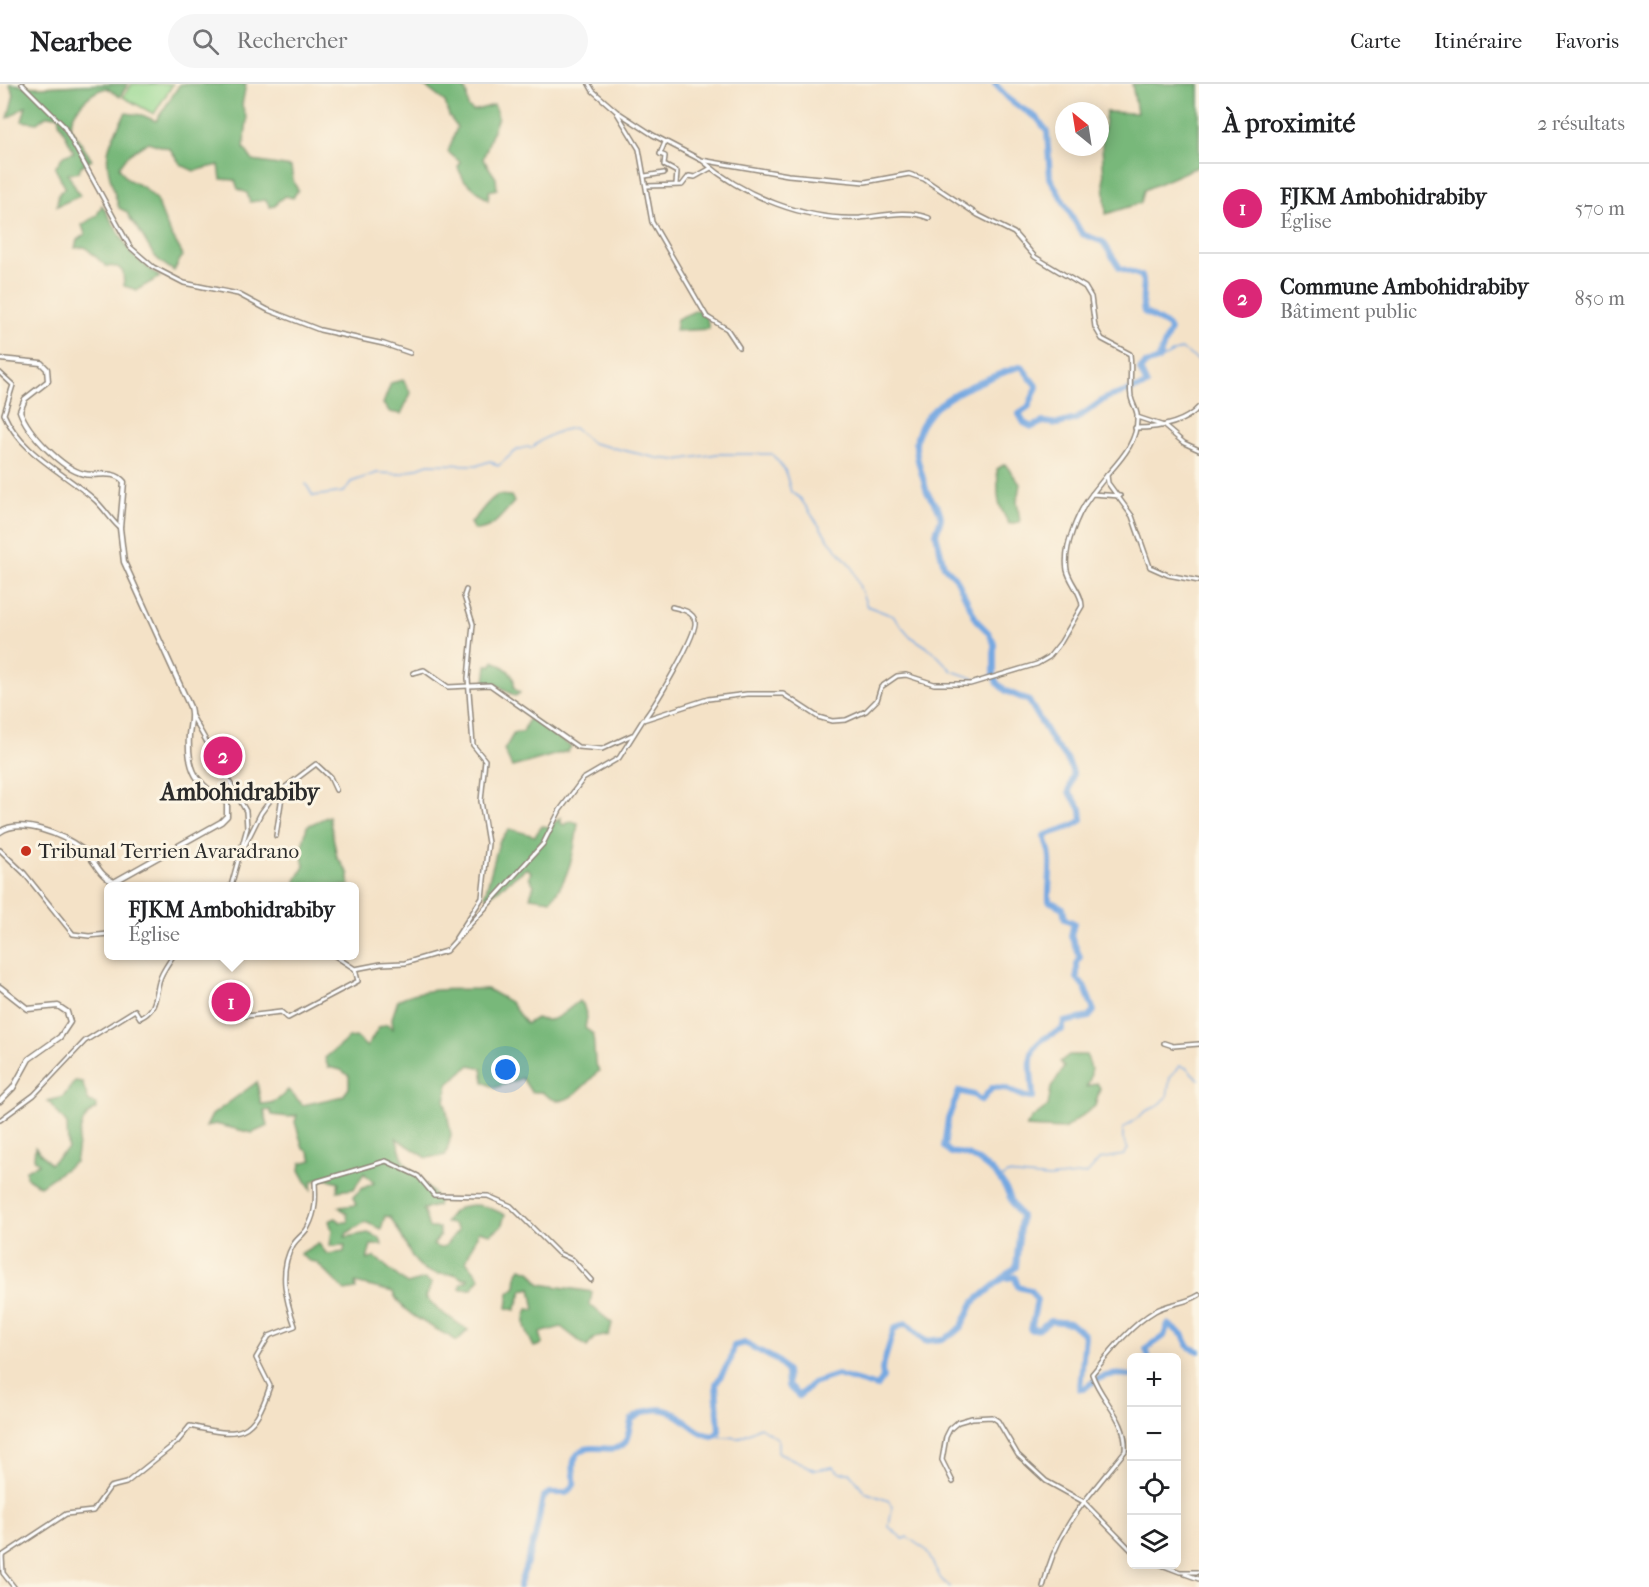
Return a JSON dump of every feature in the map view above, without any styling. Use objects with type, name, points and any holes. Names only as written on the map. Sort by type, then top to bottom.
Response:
[{"type":"main road","points":[[0,359],[41,363],[47,369],[48,381],[22,402],[21,415],[49,451],[68,468],[88,475],[115,475],[122,480],[124,489],[120,528],[124,562],[192,716],[189,742],[190,767],[203,788],[227,803],[227,816],[221,822],[114,882],[106,879],[82,849],[34,827],[14,826],[1,830]]},
{"type":"main road","points":[[0,987],[28,1009],[58,1006],[67,1012],[70,1022],[60,1036],[29,1059],[13,1088],[0,1101]]},
{"type":"street","points":[[22,84],[63,125],[130,247],[153,267],[184,283],[238,294],[268,310],[320,330],[384,344],[410,353]]},
{"type":"street","points":[[589,84],[592,90],[616,111],[665,142],[701,160],[726,180],[761,198],[832,219],[914,213],[928,218]]},
{"type":"street","points":[[616,111],[639,149],[652,222],[674,264],[707,317],[727,329],[739,347]]},
{"type":"street","points":[[665,142],[660,154],[665,156],[664,165],[677,172],[676,185]]},
{"type":"street","points":[[644,720],[708,699],[747,694],[783,694],[818,717],[832,721],[846,720],[866,711],[877,700],[881,687],[897,676],[906,675],[934,684],[970,684],[1037,664],[1049,657],[1061,642],[1082,606],[1082,600],[1067,572],[1067,555],[1082,510],[1092,494],[1128,453],[1137,417],[1131,398],[1130,354],[1102,339],[1095,327],[1088,290],[1065,273],[1035,257],[1014,233],[978,215],[924,179],[909,174],[865,182],[788,175],[701,160]]},
{"type":"street","points":[[647,186],[682,185],[689,176],[695,177],[711,168]]},
{"type":"street","points":[[645,176],[664,173]]},
{"type":"street","points":[[0,373],[13,385],[4,414],[9,424],[31,450],[97,501],[107,517],[120,528]]},
{"type":"street","points":[[1135,428],[1164,426],[1193,413],[1199,407]]},
{"type":"street","points":[[1137,417],[1164,426],[1184,443],[1199,450]]},
{"type":"street","points":[[1107,476],[1108,483],[1120,496],[1138,527],[1150,567],[1168,575],[1199,581]]},
{"type":"street","points":[[1092,494],[1120,496]]},
{"type":"street","points":[[452,944],[482,898],[488,860],[488,843],[481,801],[485,760],[473,745],[469,667],[473,624],[464,596],[466,590]]},
{"type":"street","points":[[355,969],[381,963],[405,963],[446,951],[543,844],[560,810],[583,779],[619,758],[678,665],[695,627],[695,620],[690,613],[672,607]]},
{"type":"street","points":[[413,673],[424,670],[448,687],[490,684],[578,747],[602,749],[633,735]]},
{"type":"street","points":[[192,716],[246,811],[247,828],[230,882]]},
{"type":"street","points":[[239,855],[274,795],[316,764],[330,777],[336,790]]},
{"type":"street","points":[[274,795],[282,796],[276,836]]},
{"type":"street","points":[[0,850],[24,873],[73,934],[104,934]]},
{"type":"street","points":[[0,1120],[34,1095],[85,1041],[135,1011],[140,1018],[148,1014],[157,1000],[159,980],[170,960]]},
{"type":"street","points":[[237,993],[235,1011],[238,1017],[281,1012],[288,1018],[358,981],[355,969],[340,960]]},
{"type":"street","points":[[1164,1043],[1173,1046],[1199,1044]]},
{"type":"street","points":[[14,1587],[3,1573],[2,1556],[66,1514],[93,1510],[110,1487],[126,1483],[177,1442],[190,1425],[232,1433],[258,1419],[270,1386],[256,1358],[269,1336],[295,1326],[287,1302],[284,1276],[292,1246],[308,1228],[318,1204],[315,1182],[386,1161],[418,1176],[434,1195],[495,1199],[511,1206],[558,1253],[573,1260],[591,1280]]},
{"type":"street","points":[[1043,1587],[1050,1558],[1059,1537],[1125,1451],[1126,1442],[1115,1410],[1092,1374],[1145,1318],[1157,1310],[1185,1302],[1199,1295]]},
{"type":"street","points":[[953,1482],[942,1460],[950,1429],[958,1422],[972,1418],[992,1417],[998,1421],[1018,1455],[1046,1481],[1084,1502],[1127,1547]]},
{"type":"street","points":[[1172,1569],[1199,1579]]},
{"type":"street","points":[[1180,1572],[1199,1572]]},
{"type":"green space","points":[[9,84],[39,87],[128,84],[120,97],[107,88],[94,93],[78,108],[71,121],[70,127],[92,160],[81,166],[79,172],[68,174],[80,196],[57,206],[58,195],[65,187],[55,168],[63,156],[74,152],[59,122],[59,115],[46,116],[37,123],[22,121],[26,106],[8,118],[14,94]]},
{"type":"green space","points":[[132,84],[173,84],[154,114],[123,97]]},
{"type":"green space","points":[[180,84],[246,84],[242,105],[247,119],[244,148],[253,161],[291,167],[293,181],[298,190],[293,198],[285,196],[275,206],[270,207],[266,200],[250,202],[247,193],[238,189],[235,180],[221,179],[219,165],[194,171],[181,165],[170,149],[148,142],[128,155],[119,167],[127,179],[143,187],[156,199],[168,229],[181,251],[182,256],[174,271],[156,258],[127,212],[119,208],[107,159],[112,140],[126,113],[142,115],[156,121]]},
{"type":"green space","points":[[422,84],[462,84],[467,94],[468,107],[473,111],[494,105],[498,117],[483,159],[496,178],[497,189],[489,191],[488,200],[464,180],[458,168],[460,162],[448,152],[457,127],[449,116],[445,102]]},
{"type":"green space","points":[[1132,84],[1199,84],[1199,166],[1144,190],[1141,203],[1106,214],[1103,156],[1109,156],[1109,112],[1137,113]]},
{"type":"green space","points":[[102,205],[132,255],[160,277],[137,290],[124,286],[123,272],[118,267],[106,266],[85,247],[75,248],[77,240],[85,234],[82,225],[97,215]]},
{"type":"green space","points":[[697,310],[706,317],[709,329],[675,331],[677,319]]},
{"type":"green space","points":[[403,380],[411,393],[401,414],[390,412],[383,404],[391,383]]},
{"type":"green space","points":[[1005,464],[1020,484],[1017,501],[1020,522],[1009,524],[998,497],[997,469]]},
{"type":"green space","points":[[498,495],[511,496],[514,502],[492,525],[474,530],[470,523]]},
{"type":"green space","points":[[494,661],[509,672],[514,688],[520,693],[515,696],[496,684],[485,682],[487,665],[492,665]]},
{"type":"green space","points":[[529,717],[571,747],[568,751],[512,767],[504,750],[514,733],[523,732]]},
{"type":"green space","points":[[329,816],[337,857],[349,874],[349,882],[296,882],[304,866],[301,851],[307,826]]},
{"type":"green space","points":[[561,817],[561,823],[564,825],[571,821],[578,823],[570,864],[551,900],[530,897],[534,885],[529,877],[531,872],[527,868],[488,897],[485,895],[499,842],[510,829],[535,836],[542,826],[550,827]]},
{"type":"green space","points":[[487,989],[510,1002],[526,1024],[536,1018],[554,1019],[579,1001],[583,1004],[587,1017],[585,1028],[593,1034],[595,1062],[599,1071],[572,1096],[565,1100],[558,1100],[542,1092],[531,1092],[522,1078],[495,1088],[484,1082],[482,1068],[470,1065],[448,1084],[445,1101],[451,1135],[446,1155],[427,1158],[396,1138],[404,1162],[439,1200],[437,1206],[423,1209],[429,1228],[439,1228],[440,1235],[433,1245],[439,1248],[445,1246],[458,1230],[453,1224],[445,1223],[450,1215],[464,1206],[480,1206],[505,1215],[501,1227],[490,1234],[479,1231],[466,1261],[480,1278],[472,1289],[460,1289],[461,1284],[468,1278],[463,1279],[455,1274],[440,1274],[420,1266],[413,1259],[390,1217],[385,1216],[381,1229],[365,1222],[347,1233],[345,1237],[368,1233],[380,1238],[382,1245],[371,1245],[367,1260],[375,1257],[407,1284],[425,1279],[432,1283],[426,1297],[438,1310],[468,1330],[457,1341],[411,1314],[397,1300],[393,1292],[355,1283],[356,1289],[345,1291],[316,1262],[309,1261],[300,1254],[318,1243],[327,1254],[344,1252],[345,1245],[330,1246],[332,1230],[329,1221],[336,1218],[340,1222],[348,1222],[347,1214],[339,1207],[356,1205],[353,1197],[361,1189],[374,1183],[364,1173],[354,1189],[337,1191],[339,1182],[325,1178],[312,1181],[311,1190],[300,1170],[301,1163],[312,1160],[309,1152],[303,1148],[295,1122],[297,1115],[289,1117],[272,1115],[270,1110],[264,1111],[268,1126],[252,1133],[215,1124],[206,1127],[212,1115],[257,1082],[261,1104],[276,1101],[288,1090],[303,1105],[343,1096],[349,1088],[349,1076],[341,1070],[328,1067],[325,1058],[349,1038],[356,1037],[367,1047],[379,1027],[387,1024],[393,1029],[392,1018],[398,1000],[430,991]]},
{"type":"green space","points":[[1069,1055],[1086,1055],[1091,1071],[1086,1087],[1097,1083],[1100,1088],[1095,1106],[1064,1129],[1026,1127],[1032,1118],[1048,1106],[1051,1088],[1064,1067],[1060,1062]]},
{"type":"green space","points":[[75,1081],[82,1082],[89,1102],[96,1104],[97,1108],[85,1118],[82,1125],[75,1162],[40,1186],[26,1177],[26,1170],[39,1164],[34,1158],[35,1147],[50,1164],[68,1149],[67,1124],[48,1101],[63,1097]]},
{"type":"green space","points":[[521,1268],[530,1271],[540,1284],[592,1292],[590,1305],[612,1323],[609,1335],[594,1338],[587,1347],[561,1327],[540,1333],[543,1344],[534,1347],[525,1323],[528,1309],[535,1310],[531,1288],[523,1290],[515,1310],[507,1308],[509,1293],[516,1287],[517,1274]]},
{"type":"waterway","points":[[519,1587],[535,1537],[543,1497],[549,1493],[566,1493],[574,1485],[573,1463],[578,1453],[584,1449],[620,1447],[626,1440],[632,1419],[647,1411],[659,1409],[670,1411],[704,1434],[714,1436],[719,1431],[716,1384],[731,1359],[734,1346],[745,1343],[778,1361],[787,1372],[788,1386],[799,1396],[813,1383],[837,1375],[877,1387],[883,1378],[882,1369],[894,1329],[906,1323],[925,1341],[944,1339],[962,1326],[973,1303],[1016,1267],[1021,1216],[1003,1184],[984,1164],[967,1155],[951,1153],[944,1147],[948,1119],[959,1091],[974,1095],[981,1101],[992,1088],[1004,1088],[1033,1098],[1031,1056],[1034,1048],[1049,1036],[1062,1030],[1064,1022],[1089,1017],[1094,1011],[1085,988],[1077,978],[1077,963],[1080,957],[1071,936],[1074,923],[1065,919],[1063,908],[1049,901],[1050,860],[1044,836],[1078,823],[1082,820],[1081,809],[1069,792],[1073,773],[1066,757],[1055,746],[1029,701],[1006,691],[997,683],[994,675],[994,643],[988,632],[977,621],[956,578],[944,566],[936,534],[941,519],[940,513],[926,489],[916,444],[920,428],[941,404],[971,386],[1018,367],[1022,367],[1037,387],[1028,408],[1019,414],[1024,423],[1032,427],[1043,422],[1058,424],[1076,419],[1106,398],[1147,385],[1140,370],[1145,364],[1158,360],[1170,330],[1168,326],[1144,312],[1142,276],[1120,268],[1103,242],[1082,234],[1050,178],[1047,131],[1037,118],[1012,102],[995,84]]},
{"type":"waterway","points":[[1158,360],[1181,349],[1199,361]]},
{"type":"waterway","points":[[306,484],[313,496],[344,492],[351,482],[377,473],[401,474],[428,464],[479,465],[490,461],[498,466],[514,452],[522,448],[532,448],[552,435],[574,428],[592,443],[657,458],[677,460],[717,454],[772,454],[785,470],[791,492],[800,498],[829,540],[852,567],[867,606],[893,616],[910,636],[933,651],[952,671],[978,680],[994,675]]},
{"type":"waterway","points":[[999,1180],[1007,1174],[1049,1178],[1087,1174],[1100,1159],[1124,1155],[1128,1149],[1123,1139],[1123,1129],[1146,1111],[1158,1106],[1167,1097],[1170,1077],[1180,1066],[1187,1068],[1199,1080]]},
{"type":"waterway","points":[[1005,1278],[1015,1277],[1018,1287],[1030,1290],[1037,1300],[1031,1330],[1039,1329],[1050,1321],[1071,1323],[1085,1335],[1080,1389],[1106,1376],[1127,1376]]},
{"type":"waterway","points":[[1147,1353],[1146,1349],[1164,1336],[1168,1324],[1183,1335],[1189,1347],[1199,1351]]},
{"type":"waterway","points":[[714,1436],[739,1438],[760,1427],[778,1439],[778,1452],[815,1470],[833,1467],[840,1473],[850,1473],[865,1492],[889,1501],[892,1507],[889,1527],[903,1539],[907,1537],[926,1550],[941,1579],[950,1587]]},
{"type":"place","name":"Commune Ambohidrabiby","points":[[223,756]]},
{"type":"place","name":"Tribunal Terrien Avaradrano","points":[[26,851]]},
{"type":"place","name":"FJKM Ambohidrabiby","points":[[231,1002]]},
{"type":"district","name":"Ambohidrabiby","points":[[240,792]]}]
